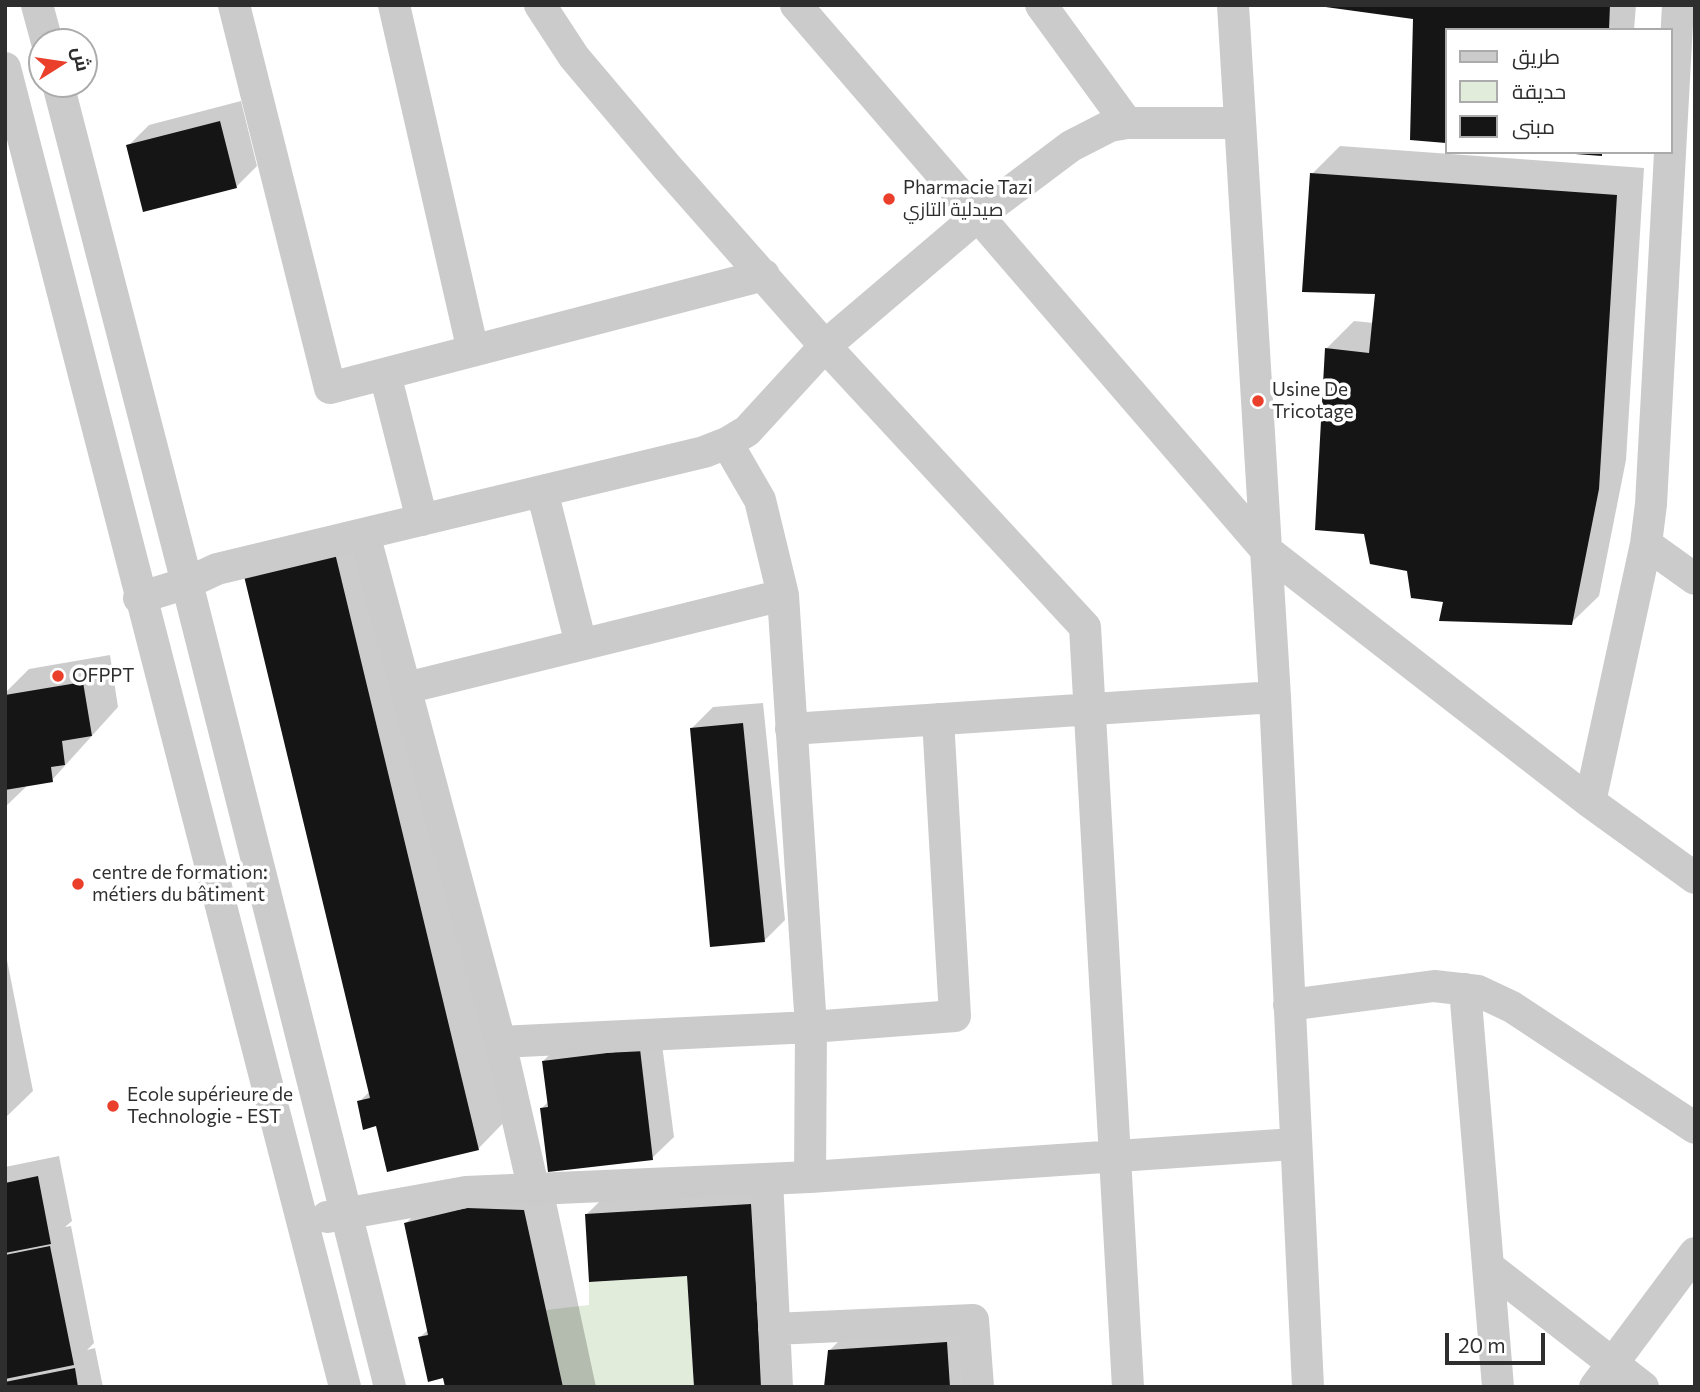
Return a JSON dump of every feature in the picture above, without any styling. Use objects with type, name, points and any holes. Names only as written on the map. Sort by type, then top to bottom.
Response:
[{"type":"street","points":[[37,5],[43,28]]},
{"type":"street","points":[[234,5],[330,388],[764,275]]},
{"type":"street","points":[[394,5],[474,351]]},
{"type":"street","points":[[540,5],[574,57],[605,96],[825,346],[1085,627],[1128,1387]]},
{"type":"street","points":[[796,5],[1267,551],[1590,802],[1695,878]]},
{"type":"street","points":[[1041,5],[1127,123]]},
{"type":"street","points":[[1233,5],[1275,697],[1294,1144],[1308,1387]]},
{"type":"street","points":[[1590,802],[1646,544],[1682,188],[1678,5]]},
{"type":"street","points":[[5,68],[139,598],[345,1387]]},
{"type":"street","points":[[62,98],[390,1387]]},
{"type":"street","points":[[139,598],[187,583],[217,569],[704,452],[727,443],[747,431],[825,346],[979,215],[1070,146],[1110,126],[1127,123],[1239,123]]},
{"type":"street","points":[[385,374],[422,520]]},
{"type":"street","points":[[727,443],[760,500],[783,595],[811,1027],[810,1178]]},
{"type":"street","points":[[542,492],[581,644]]},
{"type":"street","points":[[364,534],[500,1042],[534,1191]]},
{"type":"street","points":[[1646,544],[1695,579]]},
{"type":"street","points":[[405,688],[783,595]]},
{"type":"street","points":[[791,729],[1275,697]]},
{"type":"street","points":[[500,1042],[811,1027],[956,1016],[938,719]]},
{"type":"street","points":[[1289,1005],[1434,986],[1478,991],[1512,1007],[1695,1128]]},
{"type":"street","points":[[1465,989],[1498,1387]]},
{"type":"street","points":[[303,1222],[466,1192],[810,1178],[1294,1144]]},
{"type":"street","points":[[767,1179],[777,1387]]},
{"type":"street","points":[[1603,1374],[1695,1253]]},
{"type":"street","points":[[1489,1267],[1603,1374],[1643,1387]]},
{"type":"street","points":[[774,1329],[973,1320],[978,1387]]},
{"type":"green space","points":[[687,1276],[694,1387],[563,1387],[546,1310],[589,1305],[589,1282]]},
{"type":"building","points":[[1311,5],[1610,5],[1609,28],[1444,28],[1444,143],[1410,140],[1413,19]]},
{"type":"building","points":[[220,121],[237,188],[143,212],[126,145]]},
{"type":"building","points":[[1310,173],[1617,195],[1599,489],[1572,625],[1439,621],[1443,602],[1411,598],[1407,571],[1370,564],[1364,534],[1315,530],[1325,348],[1369,353],[1375,294],[1302,292]]},
{"type":"building","points":[[335,553],[479,1150],[387,1172],[376,1126],[363,1130],[357,1101],[370,1098],[244,576]]},
{"type":"building","points":[[83,682],[92,736],[62,741],[65,765],[51,767],[53,782],[5,790],[5,695]]},
{"type":"building","points":[[743,723],[765,942],[710,947],[690,728]]},
{"type":"building","points":[[640,1049],[653,1160],[548,1172],[540,1108],[548,1107],[542,1061]]},
{"type":"building","points":[[38,1176],[51,1244],[5,1253],[5,1183]]},
{"type":"building","points":[[751,1204],[762,1387],[694,1387],[687,1276],[589,1282],[585,1214]]},
{"type":"building","points":[[467,1208],[524,1210],[563,1387],[445,1387],[443,1378],[428,1382],[418,1337],[428,1335],[404,1223]]},
{"type":"building","points":[[50,1246],[74,1365],[5,1379],[5,1255]]},
{"type":"building","points":[[947,1342],[950,1387],[824,1387],[828,1350]]},
{"type":"building","points":[[75,1368],[78,1387],[5,1387],[5,1382]]},
{"type":"place","name":"Pharmacie Tazi صيدلية التازي","points":[[889,199]]},
{"type":"place","name":"Usine De Tricotage","points":[[1258,401]]},
{"type":"place","name":"OFPPT","points":[[58,676]]},
{"type":"place","name":"centre de formation: métiers du bâtiment","points":[[78,884]]},
{"type":"place","name":"Ecole supérieure de Technologie - EST","points":[[113,1106]]}]
